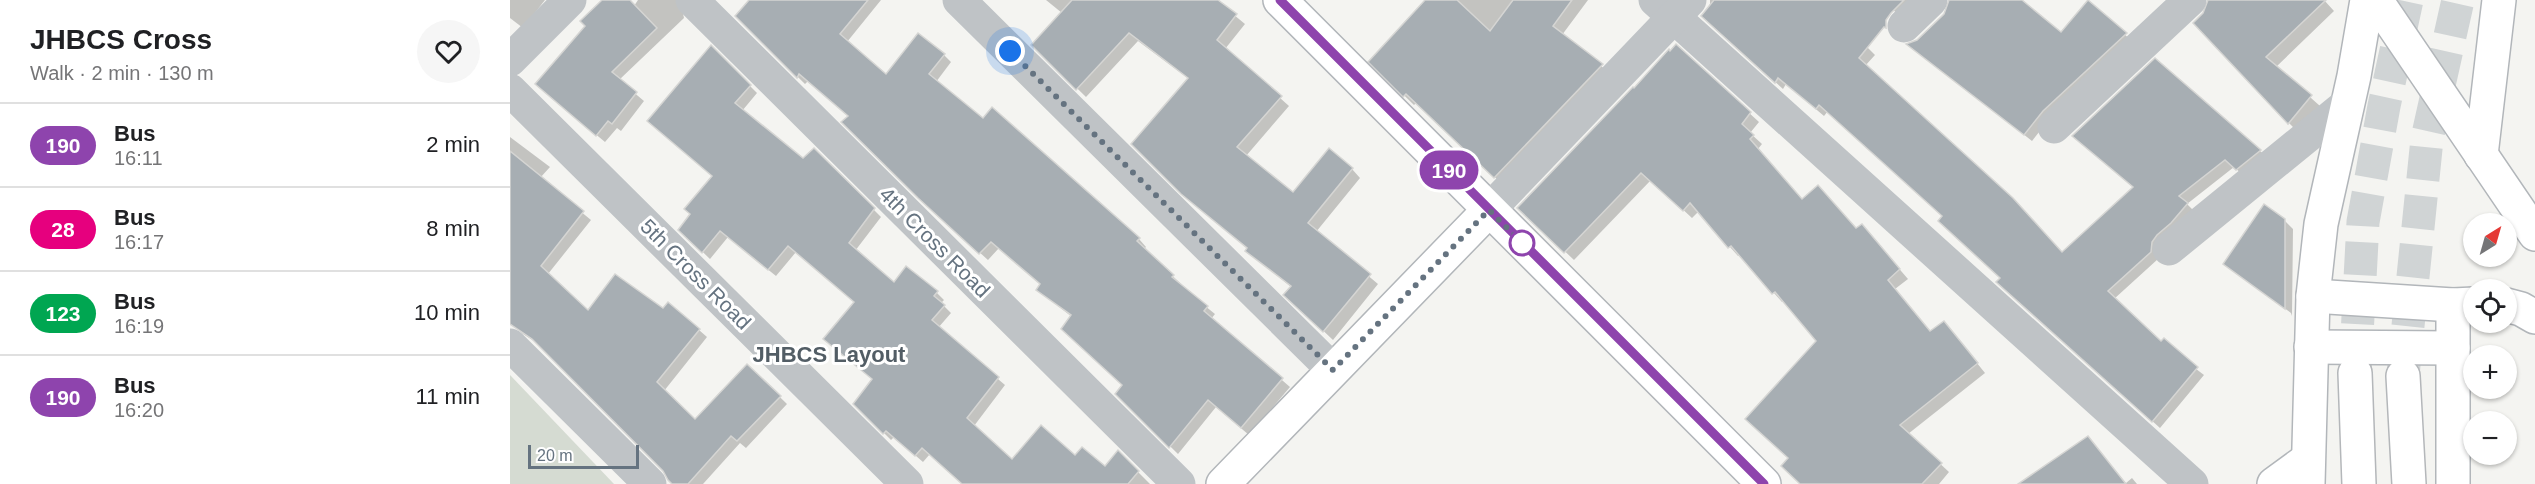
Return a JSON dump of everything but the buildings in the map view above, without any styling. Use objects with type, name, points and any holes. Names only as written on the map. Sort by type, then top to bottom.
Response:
[{"type":"main road","points":[[1280,0],[1764,484]]},
{"type":"main road","points":[[2274,484],[2307,472],[2313,296],[2321,224],[2367,0]]},
{"type":"main road","points":[[2376,0],[2533,228]]},
{"type":"main road","points":[[2481,154],[2499,0]]},
{"type":"main road","points":[[1223,484],[1489,210]]},
{"type":"main road","points":[[2313,296],[2463,305],[2453,348],[2453,484]]},
{"type":"main road","points":[[2517,308],[2535,317]]},
{"type":"main road","points":[[2311,347],[2453,348]]},
{"type":"main road","points":[[2355,373],[2359,484]]},
{"type":"main road","points":[[2403,376],[2409,484]]},
{"type":"street","points":[[510,60],[570,0]]},
{"type":"street","name":"4th Cross Road","points":[[692,0],[1179,484]]},
{"type":"street","points":[[959,0],[1333,370]]},
{"type":"street","points":[[1904,26],[1931,0]]},
{"type":"street","points":[[2054,127],[2190,0]]},
{"type":"street","points":[[1489,210],[1673,5],[2192,484]]},
{"type":"street","name":"5th Cross Road","points":[[510,90],[907,484]]},
{"type":"street","points":[[2169,249],[2347,104]]},
{"type":"street","points":[[510,345],[650,484]]},
{"type":"shaded area","points":[[510,375],[614,484],[510,484]]},
{"type":"tunnel","points":[[2355,373],[2363,222],[2384,106],[2407,0]]},
{"type":"tunnel","points":[[2403,375],[2427,139],[2458,0]]},
{"type":"bus line","name":"190","points":[[1280,0],[1764,484]]},
{"type":"district","name":"JHBCS Layout","points":[[829,354]]},
{"type":"route","points":[[1010,51],[1333,370],[1489,210],[1522,243]]}]
